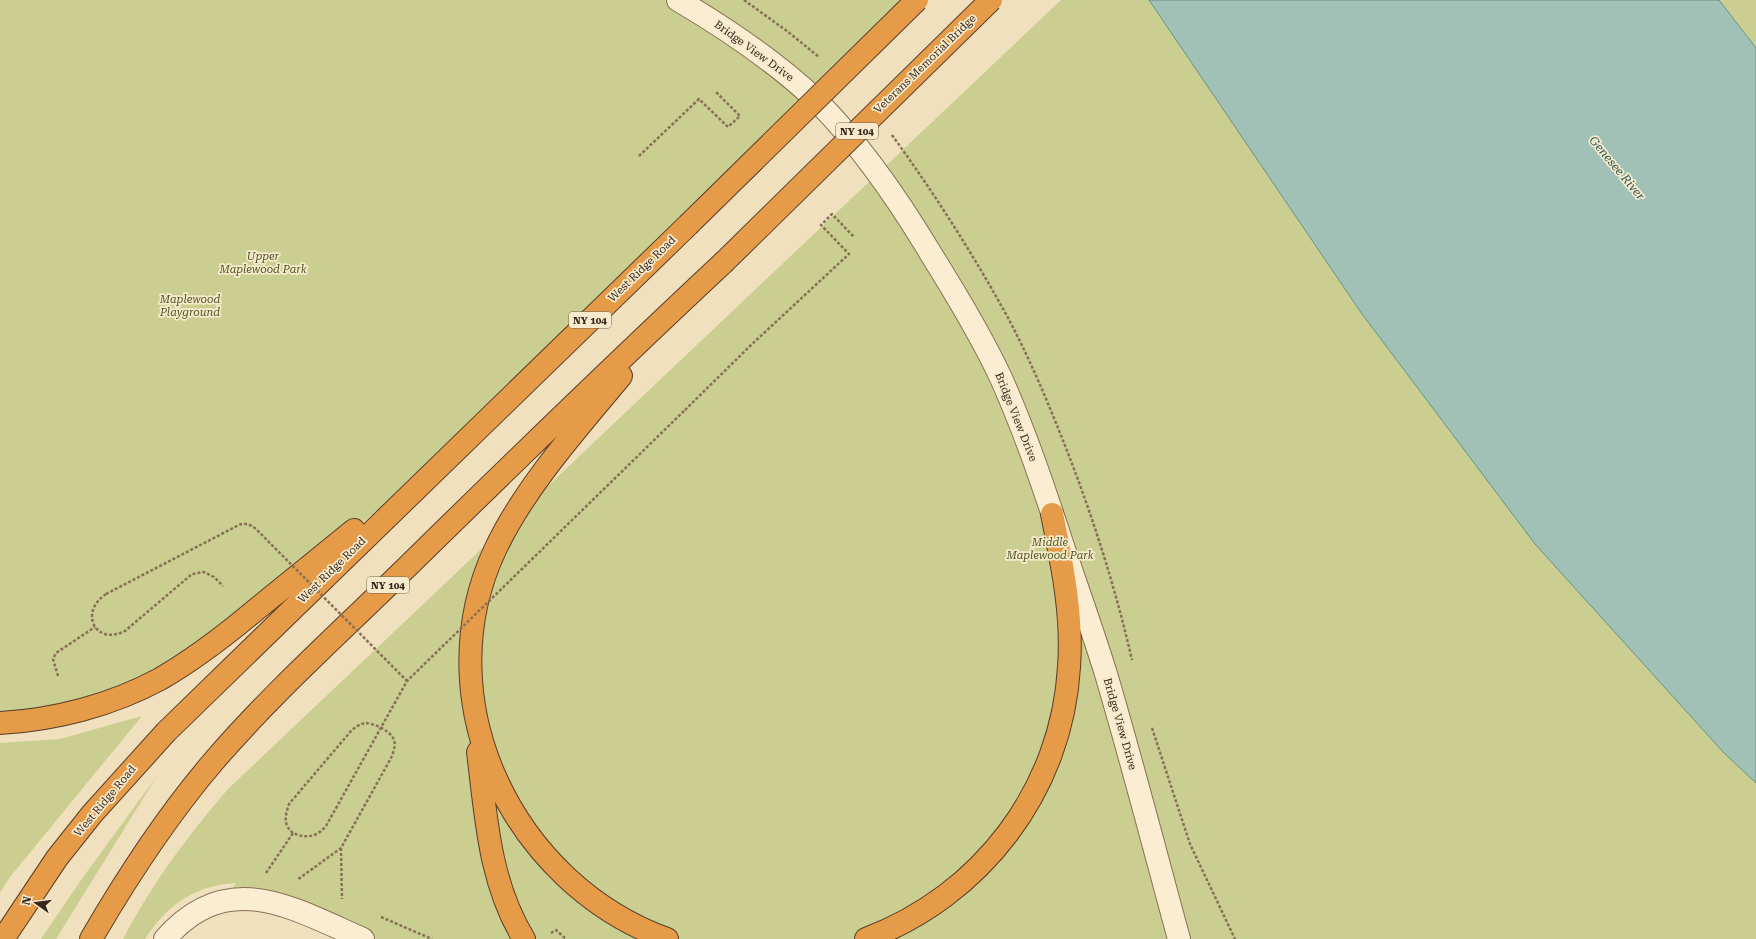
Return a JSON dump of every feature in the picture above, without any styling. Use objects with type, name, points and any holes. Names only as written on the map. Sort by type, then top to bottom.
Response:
[{"type":"highway","name":"West Ridge Road","points":[[3,939],[58,858],[92,814],[129,772],[199,700],[688,225],[917,0]]},
{"type":"highway","name":"Veterans Memorial Bridge","points":[[723,263],[991,0]]},
{"type":"highway","points":[[524,939],[505,900],[494,868],[490,850],[471,691],[470,659],[475,610],[494,551],[514,515],[552,461],[660,330],[723,263]]},
{"type":"highway","name":"NY 104","points":[[91,939],[114,899],[179,804],[213,762],[252,720],[492,484],[723,263]]},
{"type":"highway","points":[[0,723],[44,718],[93,706],[141,688],[176,670],[232,629],[492,415]]},
{"type":"highway","points":[[866,939],[918,915],[957,888],[977,870],[1011,830],[1031,798],[1041,778],[1063,713],[1070,666],[1066,595],[1052,514]]},
{"type":"highway","points":[[471,691],[483,740],[500,785],[515,814],[541,851],[561,873],[598,903],[638,927],[667,939]]},
{"type":"street","name":"Bridge View Drive","points":[[678,0],[751,47],[797,83],[833,119],[887,186],[919,233],[987,350],[1022,427],[1106,673],[1179,939]]},
{"type":"street","points":[[165,939],[174,929],[193,913],[225,900],[247,898],[294,909],[363,939]]},
{"type":"path","points":[[639,156],[699,99],[728,127],[740,116],[716,92]]},
{"type":"path","points":[[297,880],[341,848],[391,758],[395,747],[392,736],[387,731],[370,724],[364,723],[351,731],[289,804],[285,818],[290,830],[294,833],[305,837],[311,836],[317,834],[326,826],[407,681],[750,346],[849,254],[821,225],[832,214],[854,237]]},
{"type":"path","points":[[222,586],[210,574],[198,572],[192,574],[125,631],[112,636],[100,632],[95,627],[92,609],[98,600],[106,594],[237,526],[248,524],[256,529],[407,681]]},
{"type":"path","points":[[58,676],[54,659],[56,653],[95,627]]},
{"type":"path","points":[[272,864],[294,833]]},
{"type":"path","points":[[341,848],[342,899],[349,902]]},
{"type":"path","points":[[376,915],[432,939]]},
{"type":"path","points":[[547,936],[556,930],[566,939]]},
{"type":"green space","name":"Upper Maplewood Park","points":[[0,0],[917,0],[451,450],[232,629],[141,688],[0,723]]},
{"type":"green space","name":"Middle Maplewood Park","points":[[1061,0],[1149,0],[1362,314],[1535,544],[1724,753],[1756,783],[1756,939],[363,939],[225,900],[236,883],[207,888],[183,899],[163,916],[145,939],[123,939],[146,899],[171,861],[228,789]]},
{"type":"green space","points":[[1719,0],[1756,0],[1756,48]]},
{"type":"green space","points":[[142,716],[10,877],[0,893],[0,743],[60,739]]},
{"type":"green space","points":[[157,776],[56,939],[41,939],[81,880]]},
{"type":"water","name":"Genesee River","points":[[1149,0],[1719,0],[1756,48],[1756,783],[1724,753],[1535,544],[1362,314]]},
{"type":"park label","name":"Maplewood Playground","points":[[190,305]]}]
